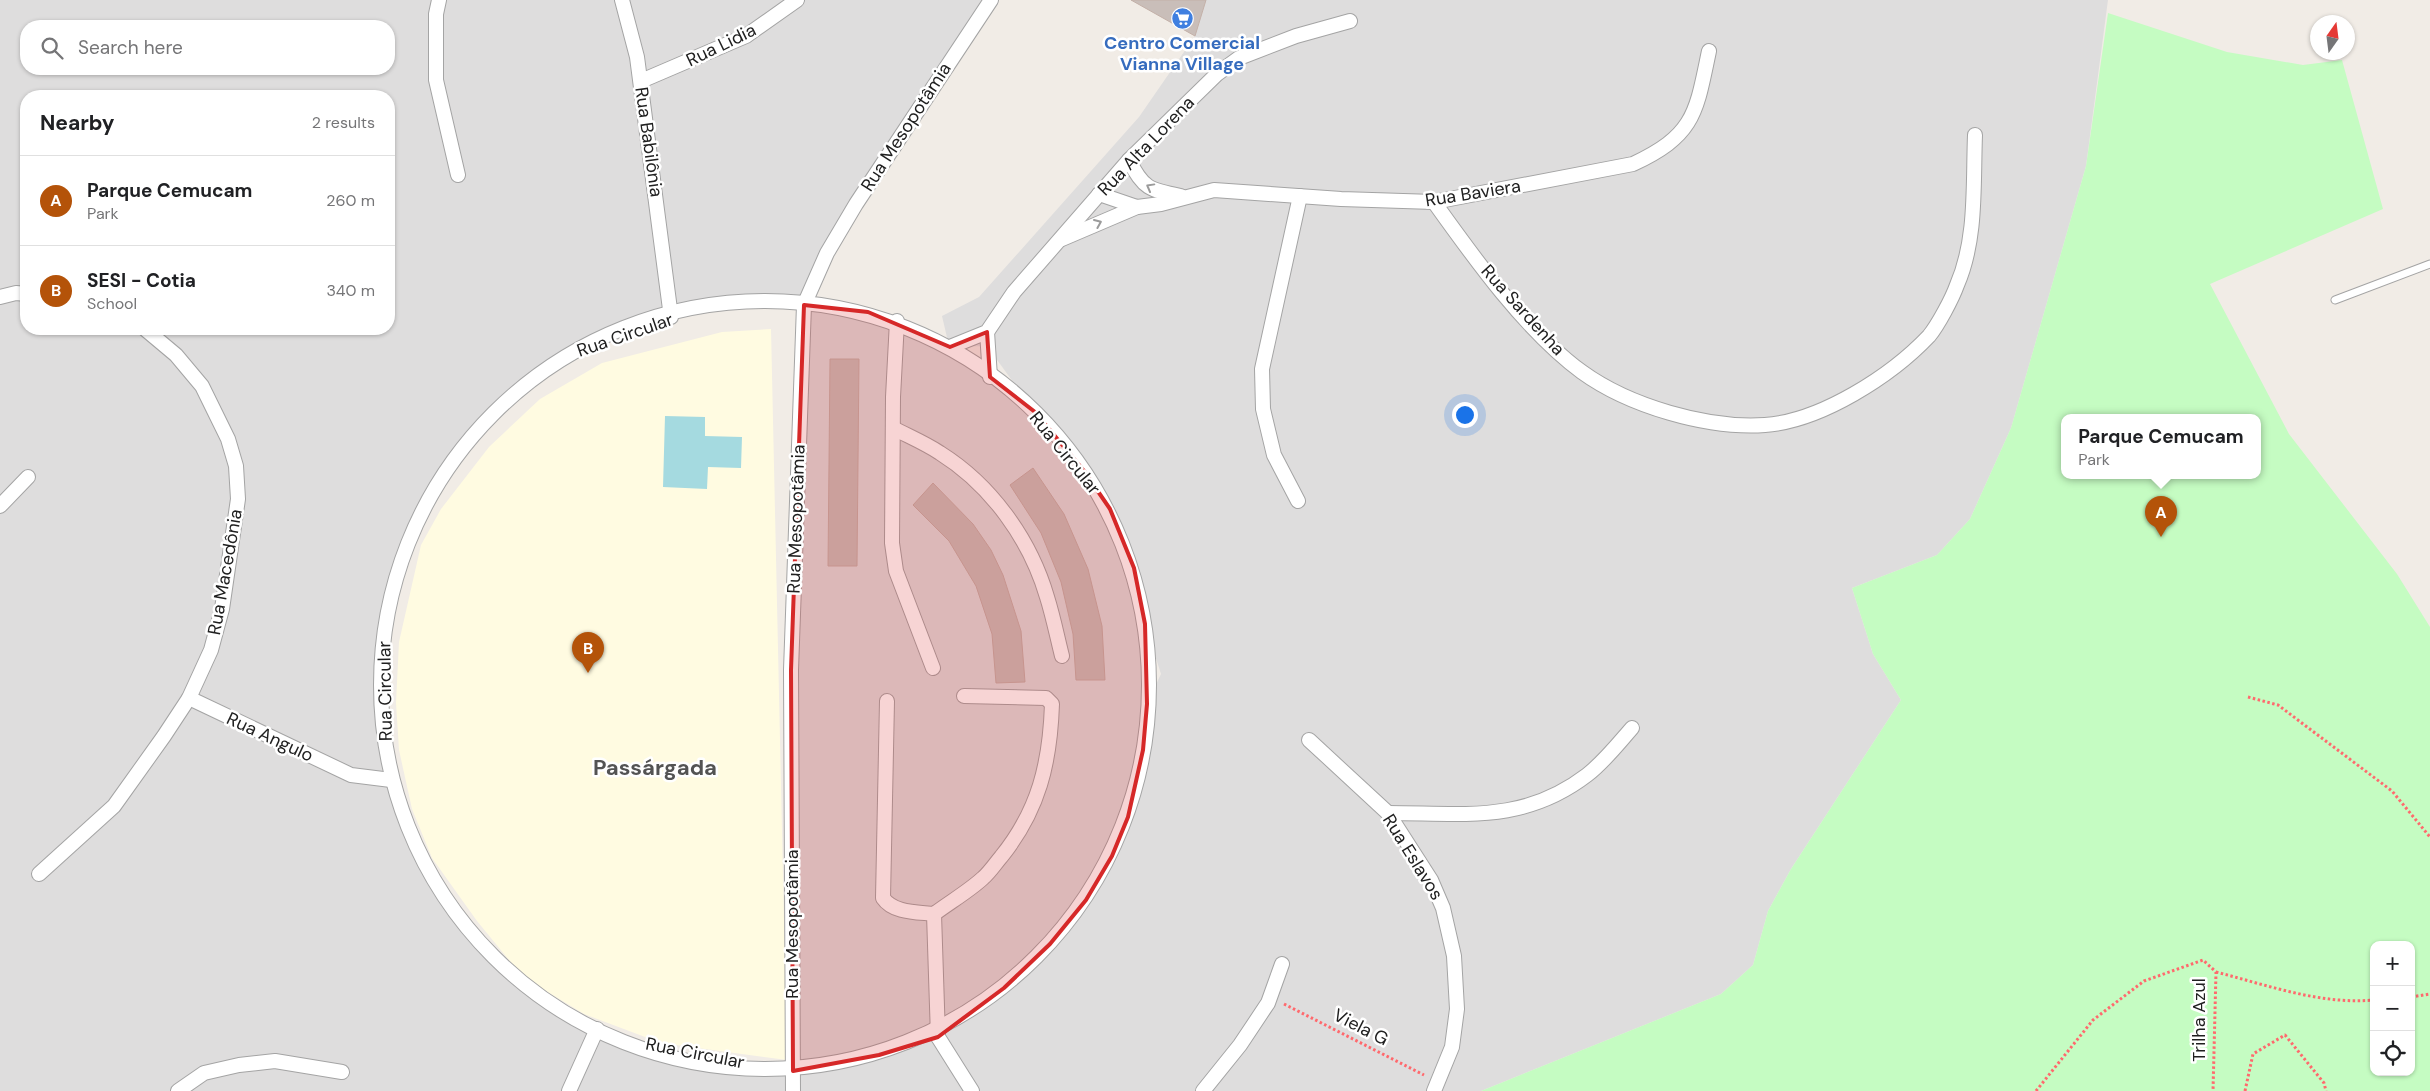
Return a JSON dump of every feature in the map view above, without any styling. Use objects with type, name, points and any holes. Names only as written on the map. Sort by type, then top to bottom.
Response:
[{"type":"street","points":[[439,0],[436,14],[436,80],[458,175]]},
{"type":"street","name":"Rua Babilônia","points":[[622,0],[637,57],[641,81],[671,317]]},
{"type":"street","name":"Rua Lidia","points":[[641,81],[746,36],[797,0]]},
{"type":"street","name":"Rua Mesopotâmia","points":[[793,1091],[791,670],[804,305],[826,253],[856,204],[991,0]]},
{"type":"street","name":"Rua Alta Lorena","points":[[987,332],[1014,292],[1129,160],[1217,74],[1239,58],[1296,36],[1350,21]]},
{"type":"street","name":"Rua Baviera","points":[[1058,240],[1137,207],[1160,204],[1184,196],[1214,190],[1434,202],[1633,164],[1659,152],[1681,135],[1698,104],[1709,51]]},
{"type":"street","name":"Rua Sardenha","points":[[1434,202],[1504,294],[1545,339],[1582,372],[1634,402],[1720,424],[1767,425],[1822,412],[1880,378],[1930,335],[1957,286],[1970,246],[1975,135]]},
{"type":"street","points":[[1129,160],[1144,186],[1155,191],[1184,196]]},
{"type":"street","name":"Rua Baviera","points":[[1099,194],[1137,207]]},
{"type":"street","points":[[1298,501],[1274,455],[1263,408],[1262,369],[1300,196]]},
{"type":"street","points":[[0,297],[20,293]]},
{"type":"street","name":"Rua Circular","points":[[747,304],[804,305],[868,312],[897,321],[950,347],[1034,412],[1084,470],[1110,509],[1134,568],[1145,624],[1147,704],[1144,750],[1128,817],[1112,856],[1090,892],[1050,944],[1004,988],[938,1037],[879,1055],[793,1071],[666,1052],[597,1029],[550,1004],[476,940],[445,901],[411,841],[391,780],[382,708],[382,647],[400,554],[414,521],[447,467],[472,434],[495,409],[545,369],[588,344],[671,317],[747,304]]},
{"type":"street","points":[[897,321],[893,428],[892,543],[896,571],[933,668]]},
{"type":"street","points":[[950,347],[987,332],[990,377]]},
{"type":"street","name":"Rua Macedônia","points":[[39,874],[114,806],[189,698],[210,650],[222,609],[238,499],[236,466],[228,439],[202,386],[176,355],[152,335]]},
{"type":"street","points":[[893,428],[940,453],[976,481],[998,504],[1025,543],[1043,587],[1062,656]]},
{"type":"street","points":[[0,506],[28,477]]},
{"type":"street","points":[[887,701],[883,898],[888,905],[895,909],[934,914],[984,877],[1016,838],[1032,810],[1042,781],[1051,730],[1052,704],[1046,698],[964,696]]},
{"type":"street","name":"Rua Angulo","points":[[189,698],[351,775],[391,780]]},
{"type":"street","points":[[1388,813],[1500,813],[1524,808],[1541,802],[1586,775],[1632,728]]},
{"type":"street","name":"Rua Eslavos","points":[[1309,740],[1388,813],[1431,880],[1443,908],[1454,956],[1457,1009],[1452,1047],[1437,1087]]},
{"type":"street","points":[[934,914],[938,1037],[972,1091]]},
{"type":"street","points":[[1203,1091],[1240,1045],[1270,997],[1282,964]]},
{"type":"street","points":[[569,1091],[597,1029]]},
{"type":"street","points":[[178,1091],[204,1073],[239,1065],[275,1061],[342,1072]]},
{"type":"lane","points":[[2335,300],[2430,264]]},
{"type":"path","points":[[2248,697],[2278,705],[2392,791],[2430,837]]},
{"type":"path","name":"Trilha Azul","points":[[2036,1091],[2092,1020],[2144,981],[2203,960],[2216,972],[2212,1091]]},
{"type":"path","points":[[2216,972],[2326,999],[2351,1002],[2370,1000]]},
{"type":"path","points":[[2415,996],[2430,994]]},
{"type":"path","name":"Viela G","points":[[1270,997],[1437,1087]]},
{"type":"path","points":[[2245,1091],[2253,1054],[2285,1035],[2324,1083],[2326,1091]]},
{"type":"highlighted area","points":[[804,305],[868,312],[950,347],[987,332],[990,377],[1035,412],[1084,471],[1110,509],[1134,568],[1145,624],[1147,704],[1143,750],[1128,817],[1112,856],[1086,900],[1050,944],[1004,988],[938,1037],[879,1055],[793,1071],[791,670]]},
{"type":"shaded area","points":[[0,0],[991,0],[943,68],[804,305],[897,325],[949,346],[942,316],[979,297],[1139,117],[1195,36],[1206,0],[2108,0],[2086,166],[2011,428],[1970,519],[1937,555],[1852,588],[1873,654],[1901,700],[1791,869],[1768,911],[1753,965],[1721,994],[1481,1091],[0,1091]],"holes":[[[747,304],[803,305],[791,670],[792,1071],[666,1051],[597,1029],[550,1004],[513,975],[476,941],[445,901],[409,835],[386,750],[382,708],[382,647],[400,554],[413,521],[447,467],[466,441],[495,409],[552,363],[588,344],[671,317]],[[987,346],[1035,412],[1077,463],[983,371],[951,347]],[[1145,627],[1161,674],[1147,703]],[[928,1039],[879,1055],[807,1067]]]},
{"type":"shaded area","points":[[771,329],[787,1060],[661,1043],[584,1014],[523,977],[477,921],[432,858],[412,809],[399,750],[396,703],[399,642],[421,545],[441,509],[489,447],[540,399],[602,363],[722,332]]},
{"type":"green space","points":[[2108,13],[2227,52],[2303,65],[2342,60],[2383,209],[2210,284],[2289,434],[2397,574],[2430,627],[2430,1091],[1481,1091],[1721,994],[1753,965],[1768,911],[1791,869],[1901,700],[1873,654],[1852,588],[1937,555],[1970,519],[2011,428],[2086,166]]},
{"type":"water","points":[[665,416],[705,417],[705,436],[742,437],[741,468],[708,467],[707,489],[663,487]]},
{"type":"building","name":"Centro Comercial Vianna Village","points":[[1131,0],[1206,0],[1195,36]]},
{"type":"building","points":[[830,359],[859,359],[857,566],[828,566]]},
{"type":"building","points":[[1033,468],[1064,514],[1088,569],[1102,626],[1105,680],[1076,680],[1073,634],[1061,582],[1041,533],[1010,485]]},
{"type":"building","points":[[933,483],[973,524],[991,550],[1003,575],[1021,631],[1025,682],[996,683],[992,634],[976,586],[949,541],[913,505]]},
{"type":"place","name":"Centro Comercial Vianna Village","points":[[1182,18]]},
{"type":"place","name":"Parque Cemucam","points":[[2161,537]]},
{"type":"place","name":"SESI - Cotia","points":[[588,673]]},
{"type":"district","name":"Passárgada","points":[[655,767]]}]
